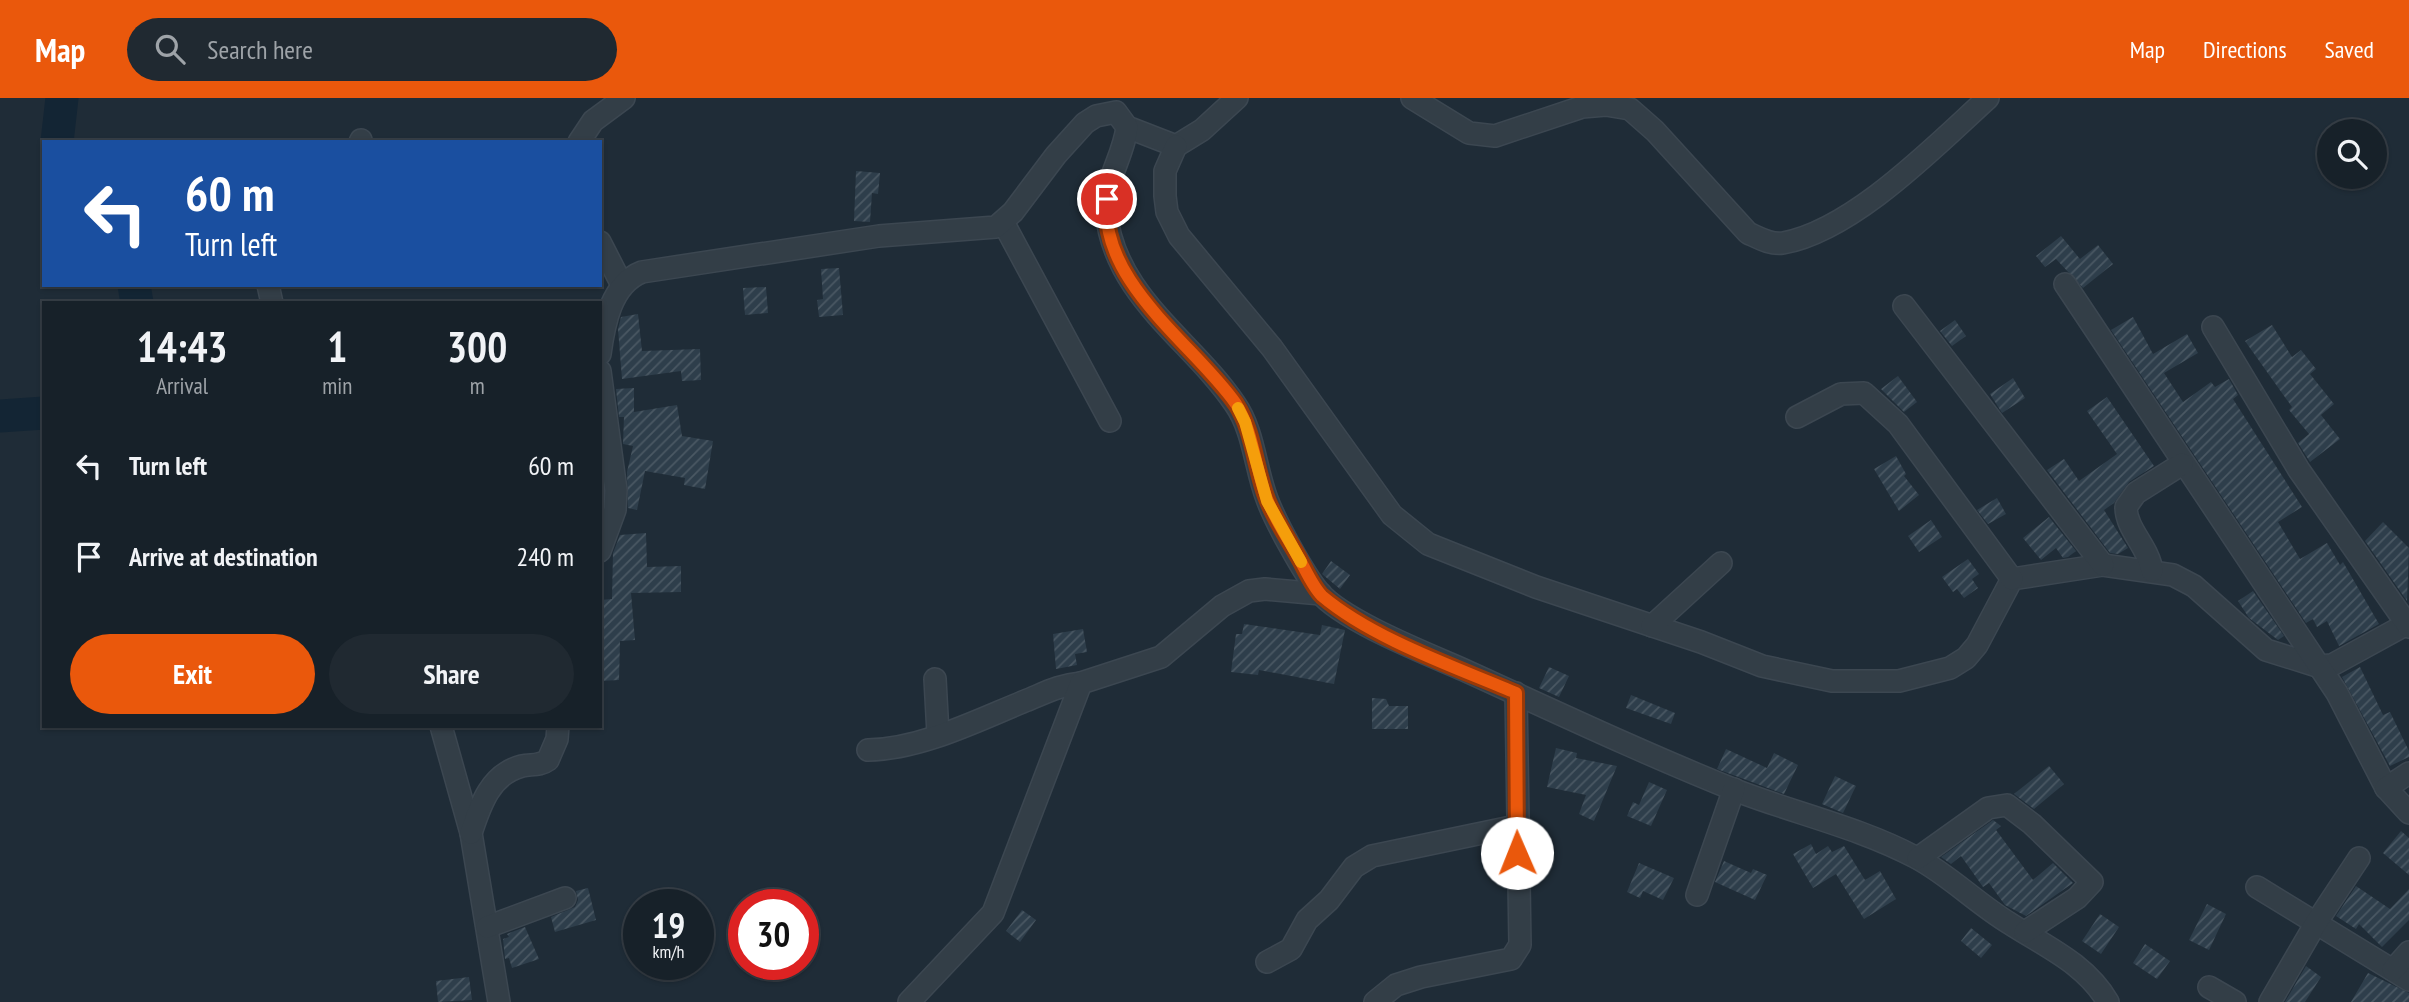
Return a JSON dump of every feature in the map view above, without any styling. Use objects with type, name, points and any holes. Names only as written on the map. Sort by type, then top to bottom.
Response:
[{"type":"street","points":[[580,140],[593,121],[624,98]]},
{"type":"street","points":[[1237,98],[1202,130],[1176,146],[1165,171],[1167,212],[1179,236],[1272,348],[1392,515],[1428,544],[1536,587],[1762,666],[1806,677],[1859,682],[1910,679],[1950,668],[1966,658],[1983,636],[2012,579]]},
{"type":"street","points":[[1412,98],[1469,133],[1495,136],[1582,107],[1606,105],[1630,109],[1655,131],[1748,233],[1763,241],[1781,243],[1843,217],[1890,185],[1988,98]]},
{"type":"street","points":[[602,345],[609,312],[622,285],[631,276],[642,272],[879,236],[983,230],[1003,222],[1085,123],[1096,116],[1117,112],[1176,146]]},
{"type":"street","points":[[1117,112],[1106,208],[1116,247],[1129,276],[1150,309],[1219,382],[1237,407],[1245,422],[1267,501],[1321,594],[1368,625],[1516,693],[1734,789],[1882,842],[1917,858],[2074,962],[2101,989],[2108,1002]]},
{"type":"street","points":[[1003,222],[1110,421]]},
{"type":"street","points":[[602,246],[622,285]]},
{"type":"street","points":[[2065,284],[2182,464],[2337,693],[2386,788],[2409,813]]},
{"type":"street","points":[[1904,306],[2103,565]]},
{"type":"street","points":[[2012,579],[2103,565],[2173,575],[2194,586],[2266,650],[2317,666],[2332,666],[2408,626],[2299,470],[2213,327]]},
{"type":"street","points":[[602,386],[617,490],[615,510],[602,546]]},
{"type":"street","points":[[1797,416],[1841,394],[1864,393],[1898,424],[2012,579]]},
{"type":"street","points":[[2151,571],[2150,558],[2130,524],[2126,507],[2136,493],[2182,464]]},
{"type":"street","points":[[1653,626],[1721,563]]},
{"type":"street","points":[[868,750],[898,748],[1023,702],[1051,688],[1082,682],[1161,656],[1222,606],[1250,591],[1265,589],[1321,594]]},
{"type":"street","points":[[934,679],[938,734]]},
{"type":"street","points":[[909,1002],[993,913],[1082,682]]},
{"type":"street","points":[[1375,1002],[1396,985],[1499,962],[1516,955],[1520,946],[1516,693]]},
{"type":"street","points":[[442,728],[471,833],[499,1002]]},
{"type":"street","points":[[471,833],[483,799],[500,778],[521,766],[548,760],[557,739],[558,728]]},
{"type":"street","points":[[2386,788],[2409,773]]},
{"type":"street","points":[[1697,895],[1734,789]]},
{"type":"street","points":[[1917,858],[1988,808],[2007,805],[2032,824],[2092,881],[2077,898],[2025,932]]},
{"type":"street","points":[[1267,962],[1291,949],[1307,920],[1329,900],[1354,867],[1372,856],[1517,827]]},
{"type":"street","points":[[2270,1002],[2316,923],[2359,858]]},
{"type":"street","points":[[2257,887],[2401,975],[2409,952]]},
{"type":"street","points":[[487,927],[565,898]]},
{"type":"street","points":[[2209,987],[2235,1002]]},
{"type":"building","points":[[856,171],[880,173],[878,194],[872,193],[870,222],[854,221]]},
{"type":"building","points":[[2061,236],[2080,259],[2098,245],[2113,264],[2083,288],[2056,259],[2045,267],[2036,256]]},
{"type":"building","points":[[839,268],[843,315],[819,317],[817,300],[823,299],[821,269]]},
{"type":"building","points":[[766,287],[768,313],[745,315],[743,288]]},
{"type":"building","points":[[638,314],[642,351],[700,349],[701,380],[682,381],[681,371],[622,379],[618,329],[621,317]]},
{"type":"building","points":[[2133,317],[2153,354],[2187,334],[2198,353],[2164,373],[2183,402],[2211,382],[2215,387],[2229,379],[2238,395],[2233,399],[2302,507],[2278,522],[2300,559],[2327,543],[2340,565],[2343,562],[2379,624],[2339,646],[2327,621],[2317,627],[2313,619],[2306,623],[2111,330]]},
{"type":"building","points":[[1955,320],[1966,336],[1952,346],[1940,331]]},
{"type":"building","points":[[2272,325],[2292,357],[2301,350],[2316,369],[2310,374],[2334,404],[2321,415],[2340,439],[2310,462],[2298,443],[2309,434],[2289,410],[2292,407],[2245,341]]},
{"type":"building","points":[[1898,376],[1917,402],[1904,412],[1881,389]]},
{"type":"building","points":[[2013,378],[2025,398],[2002,413],[1990,394]]},
{"type":"building","points":[[634,388],[634,412],[677,405],[682,436],[713,441],[705,489],[684,485],[685,478],[645,471],[637,510],[628,508],[627,472],[633,446],[623,444],[624,417],[619,417],[616,389]]},
{"type":"building","points":[[2107,397],[2154,466],[2129,482],[2114,503],[2104,510],[2128,548],[2118,554],[2110,553],[2047,470],[2064,459],[2079,481],[2117,454],[2087,411]]},
{"type":"building","points":[[1896,456],[1906,474],[1904,476],[1919,495],[1899,511],[1874,469]]},
{"type":"building","points":[[1997,498],[2006,514],[1988,524],[1977,510]]},
{"type":"building","points":[[2049,517],[2076,551],[2068,557],[2063,558],[2056,548],[2041,560],[2023,538]]},
{"type":"building","points":[[1931,520],[1942,537],[1919,552],[1908,536]]},
{"type":"building","points":[[2383,522],[2409,548],[2407,601],[2365,541]]},
{"type":"building","points":[[646,533],[647,567],[681,566],[681,592],[631,593],[635,640],[620,641],[619,680],[602,681],[602,600],[612,599],[613,553],[620,535]]},
{"type":"building","points":[[1968,559],[1979,574],[1972,579],[1978,588],[1964,598],[1957,589],[1953,592],[1942,577]]},
{"type":"building","points":[[1331,561],[1350,575],[1340,589],[1322,574]]},
{"type":"building","points":[[2253,591],[2284,636],[2278,640],[2249,618],[2238,601]]},
{"type":"building","points":[[1244,624],[1320,635],[1322,625],[1345,630],[1334,684],[1259,670],[1258,675],[1231,672],[1236,634],[1242,634]]},
{"type":"building","points":[[1083,629],[1087,652],[1075,654],[1077,665],[1056,669],[1053,634]]},
{"type":"building","points":[[1549,667],[1569,676],[1559,697],[1539,688]]},
{"type":"building","points":[[2360,667],[2383,715],[2390,712],[2409,751],[2409,757],[2390,766],[2342,677]]},
{"type":"building","points":[[1631,695],[1675,713],[1671,724],[1626,708]]},
{"type":"building","points":[[1372,698],[1386,699],[1389,706],[1408,706],[1408,729],[1372,729]]},
{"type":"building","points":[[1556,748],[1577,753],[1576,758],[1617,766],[1594,821],[1579,814],[1586,795],[1547,787]]},
{"type":"building","points":[[1726,749],[1767,768],[1774,753],[1798,765],[1784,794],[1717,769]]},
{"type":"building","points":[[2049,766],[2064,784],[2034,809],[2014,794]]},
{"type":"building","points":[[1835,776],[1856,786],[1843,813],[1822,804]]},
{"type":"building","points":[[1649,782],[1667,790],[1651,826],[1627,816],[1633,802],[1639,805]]},
{"type":"building","points":[[1993,820],[2001,826],[1996,830],[2033,880],[2053,863],[2073,883],[2026,916],[2005,905],[1989,883],[1983,887],[1961,856],[1951,864],[1941,857]]},
{"type":"building","points":[[2401,831],[2409,838],[2409,875],[2383,853]]},
{"type":"building","points":[[1811,844],[1816,854],[1828,846],[1832,852],[1844,846],[1865,880],[1880,871],[1896,899],[1864,919],[1836,874],[1813,888],[1793,854]]},
{"type":"building","points":[[1724,861],[1751,873],[1753,869],[1767,875],[1755,900],[1715,882]]},
{"type":"building","points":[[1639,863],[1674,878],[1663,900],[1643,891],[1640,898],[1627,892]]},
{"type":"building","points":[[2356,886],[2390,909],[2409,889],[2409,920],[2382,947],[2359,924],[2356,929],[2336,916]]},
{"type":"building","points":[[588,888],[596,920],[555,932],[551,917],[575,907],[578,900],[576,891]]},
{"type":"building","points":[[2207,904],[2226,914],[2209,950],[2189,940]]},
{"type":"building","points":[[1022,910],[1036,920],[1020,942],[1006,931]]},
{"type":"building","points":[[2100,914],[2119,927],[2101,954],[2082,941]]},
{"type":"building","points":[[525,927],[539,959],[512,968],[509,958],[505,959],[503,939],[509,937],[507,934]]},
{"type":"building","points":[[1971,928],[1992,945],[1981,958],[1961,941]]},
{"type":"building","points":[[2145,944],[2170,961],[2157,979],[2133,963]]},
{"type":"building","points":[[2306,966],[2321,977],[2305,1002],[2285,1002]]},
{"type":"building","points":[[2368,973],[2409,993],[2409,1002],[2351,1002]]},
{"type":"building","points":[[469,977],[472,1000],[438,1002],[436,981]]},
{"type":"waterway","points":[[57,140],[62,98]]},
{"type":"waterway","points":[[134,287],[137,301]]},
{"type":"waterway","points":[[0,416],[42,413]]},
{"type":"slow traffic","points":[[1238,408],[1245,422],[1267,501],[1301,562]]},
{"type":"route","points":[[1107,199],[1106,208],[1116,247],[1139,295],[1187,351],[1219,382],[1237,407],[1245,422],[1267,501],[1321,594],[1368,625],[1516,693],[1517,853]]}]
